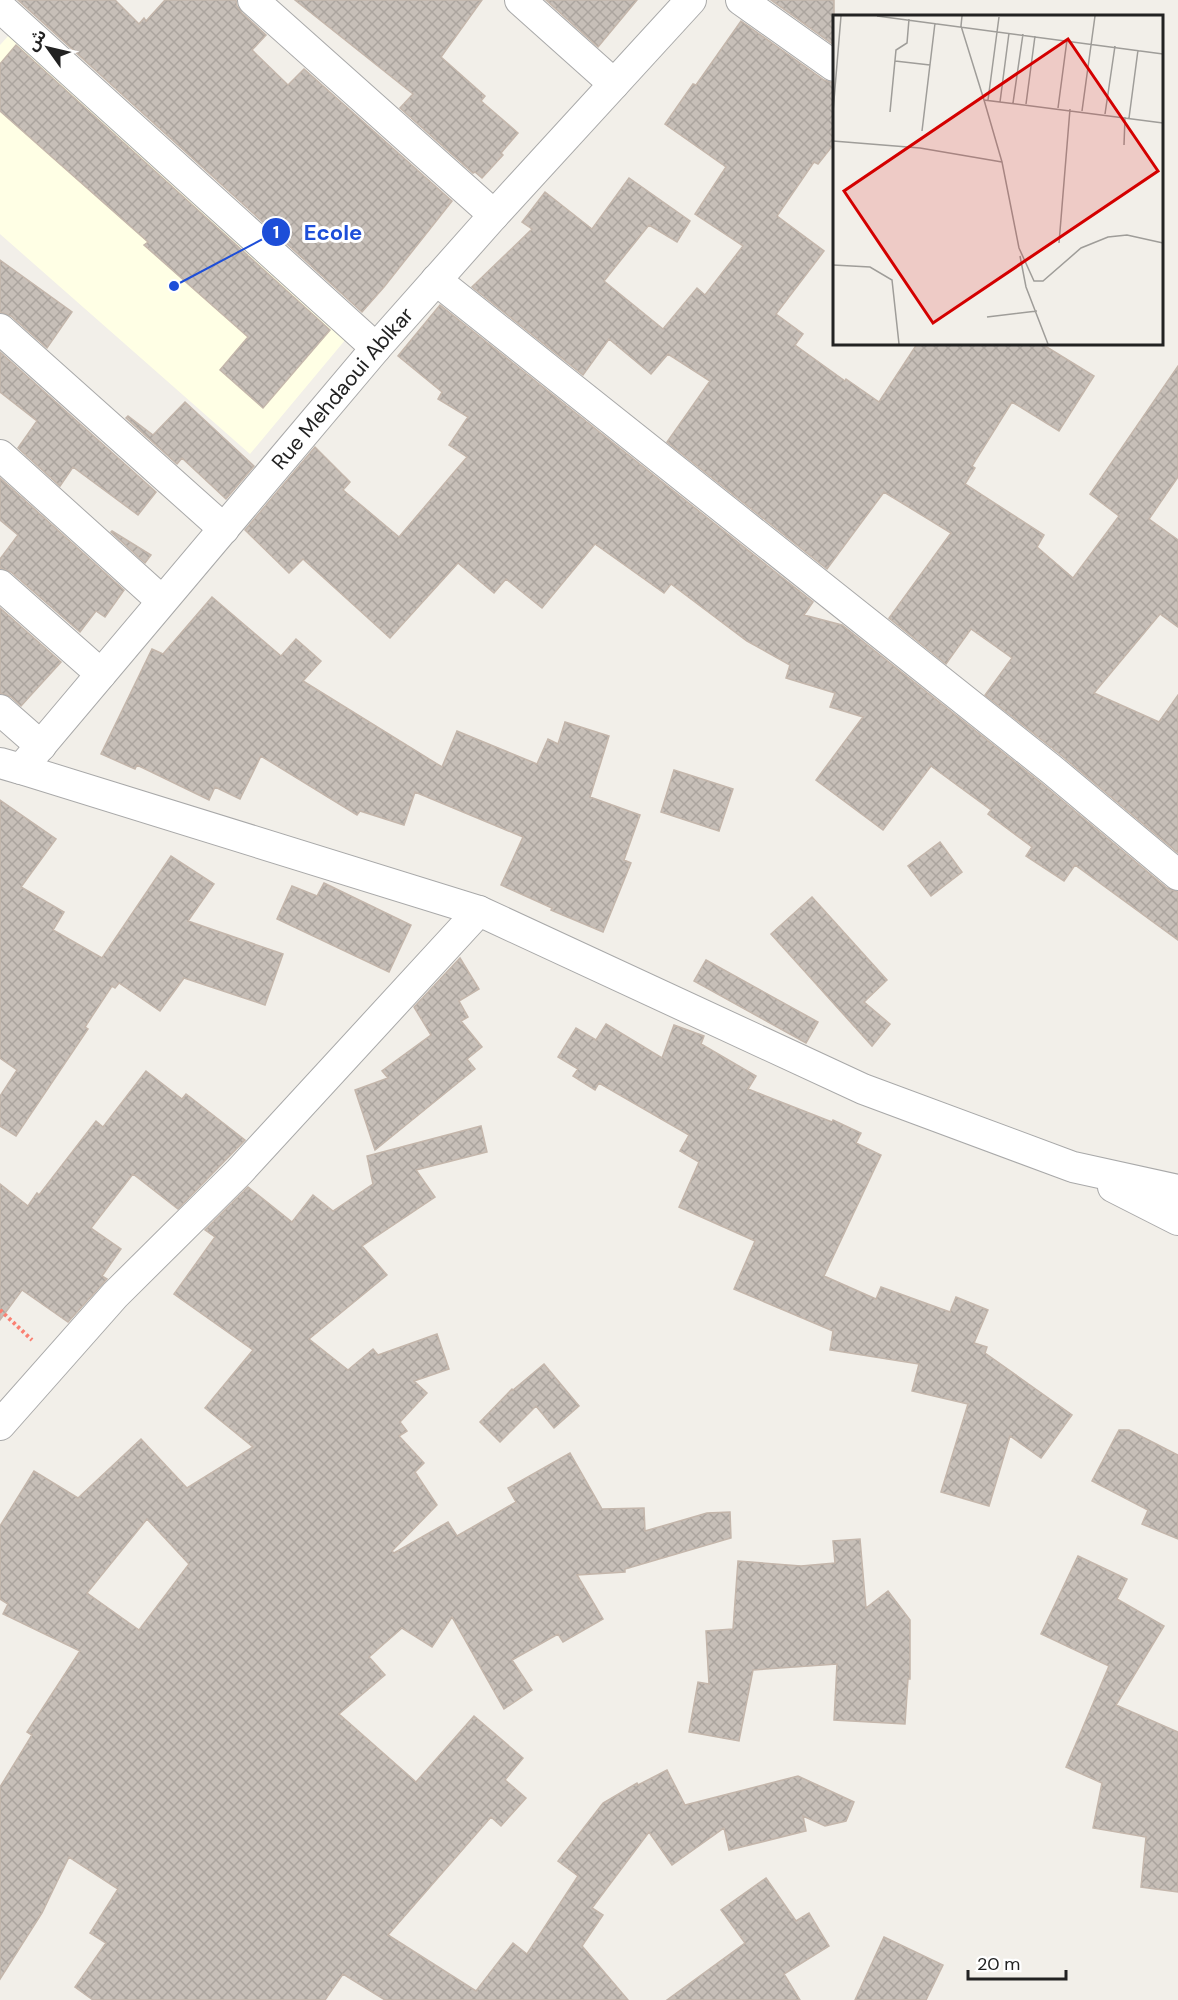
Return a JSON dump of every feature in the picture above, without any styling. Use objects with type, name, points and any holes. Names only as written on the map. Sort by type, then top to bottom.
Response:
[{"type":"street","points":[[253,0],[494,215]]},
{"type":"street","points":[[520,0],[614,84]]},
{"type":"street","name":"Rue Mehdaoui Ablkar","points":[[10,766],[41,746],[376,348],[691,0]]},
{"type":"street","points":[[741,0],[833,65]]},
{"type":"street","points":[[5,8],[376,348]]},
{"type":"street","points":[[436,280],[1051,769],[1178,875]]},
{"type":"street","points":[[0,329],[224,529]]},
{"type":"street","points":[[0,454],[162,601]]},
{"type":"street","points":[[0,585],[101,674]]},
{"type":"street","points":[[0,710],[41,746]]},
{"type":"street","points":[[10,766],[479,911],[863,1089],[1073,1167],[1178,1220]]},
{"type":"street","points":[[0,1425],[115,1295],[239,1172],[479,911]]},
{"type":"street","points":[[1073,1167],[1178,1190]]},
{"type":"path","points":[[0,1310],[55,1362]]},
{"type":"shaded area","points":[[10,34],[346,339],[250,454],[0,234],[0,45]]},
{"type":"building","points":[[18,0],[115,0],[139,24],[144,18],[146,21],[165,0],[236,0],[242,13],[266,35],[252,50],[288,85],[304,69],[452,201],[362,312]]},
{"type":"building","points":[[295,0],[482,0],[441,57],[485,96],[481,101],[518,133],[501,153],[503,155],[482,178],[475,172],[473,173],[400,108],[413,94]]},
{"type":"building","points":[[546,0],[637,0],[598,47]]},
{"type":"building","points":[[771,0],[834,0],[833,44]]},
{"type":"building","points":[[741,21],[824,80],[833,83],[833,145],[818,164],[814,162],[777,216],[824,251],[776,314],[803,334],[795,345],[879,402],[916,345],[1044,345],[1094,376],[1059,431],[1012,402],[972,466],[975,468],[965,484],[1044,535],[1037,547],[1073,578],[1119,516],[1090,494],[1178,366],[1178,477],[1149,519],[1178,540],[1178,627],[1160,614],[1094,693],[1159,722],[1178,695],[1178,853],[985,695],[1012,658],[971,629],[946,664],[889,618],[951,533],[884,492],[827,569],[667,442],[710,381],[668,354],[651,374],[609,339],[583,375],[472,287],[532,229],[522,222],[545,192],[592,229],[629,178],[690,221],[677,242],[649,225],[604,281],[663,329],[697,288],[705,295],[743,246],[695,214],[726,167],[665,124],[693,84],[696,85]]},
{"type":"building","points":[[16,45],[330,330],[263,408],[220,370],[248,337],[144,245],[148,242],[0,111],[0,64]]},
{"type":"building","points":[[0,260],[72,312],[47,348],[11,316],[0,312]]},
{"type":"building","points":[[440,305],[813,602],[804,615],[842,625],[1040,782],[1167,888],[1178,892],[1178,940],[1075,865],[1064,881],[1026,856],[1032,847],[988,814],[991,810],[931,766],[883,830],[816,780],[863,717],[830,707],[835,693],[786,678],[790,665],[747,641],[671,584],[664,593],[595,544],[542,608],[506,579],[494,593],[458,563],[390,638],[303,559],[289,573],[245,530],[315,447],[350,482],[343,490],[399,537],[467,457],[449,445],[468,417],[438,399],[442,392],[398,356]]},
{"type":"building","points":[[0,352],[156,492],[138,515],[73,467],[60,486],[18,448],[37,421],[0,392]]},
{"type":"building","points":[[185,402],[254,466],[226,499],[182,458],[177,464],[126,418],[128,416],[153,435]]},
{"type":"building","points":[[0,478],[124,590],[105,617],[96,611],[80,632],[11,572],[0,568],[0,559],[18,535],[0,520]]},
{"type":"building","points":[[111,532],[151,555],[145,563]]},
{"type":"building","points":[[212,597],[281,656],[296,639],[321,661],[303,681],[442,767],[457,731],[537,764],[548,739],[558,744],[565,722],[609,736],[590,797],[640,815],[624,860],[631,863],[603,932],[501,885],[523,837],[415,792],[404,825],[360,811],[357,815],[261,756],[240,799],[215,787],[209,800],[137,765],[135,769],[101,754],[152,649],[163,654]]},
{"type":"building","points":[[0,608],[61,662],[21,706],[11,697],[0,693]]},
{"type":"building","points":[[674,770],[733,789],[719,831],[661,812]]},
{"type":"building","points":[[0,800],[56,839],[21,887],[64,912],[53,930],[102,958],[171,856],[214,884],[188,921],[283,954],[265,1005],[184,978],[160,1011],[119,983],[115,988],[112,986],[85,1027],[88,1029],[16,1136],[0,1126],[0,1096],[17,1070],[0,1058]]},
{"type":"building","points":[[940,842],[962,872],[931,896],[908,866]]},
{"type":"building","points":[[324,883],[411,925],[389,972],[277,919],[292,886],[317,896]]},
{"type":"building","points":[[812,897],[887,980],[864,1002],[890,1024],[872,1046],[771,934]]},
{"type":"building","points":[[460,958],[479,989],[459,1001],[468,1017],[461,1021],[482,1047],[467,1059],[475,1069],[375,1150],[355,1090],[388,1078],[382,1071],[431,1035],[414,1007]]},
{"type":"building","points":[[706,960],[818,1022],[806,1043],[694,981]]},
{"type":"building","points":[[606,1024],[662,1058],[674,1025],[704,1036],[701,1044],[756,1076],[748,1089],[832,1122],[833,1120],[861,1133],[856,1143],[881,1155],[824,1276],[876,1299],[881,1287],[950,1312],[956,1297],[988,1310],[974,1343],[987,1347],[985,1353],[1072,1415],[1041,1458],[1010,1436],[989,1506],[941,1492],[968,1404],[912,1391],[919,1364],[830,1350],[833,1331],[734,1289],[755,1241],[679,1207],[699,1162],[680,1151],[689,1135],[599,1083],[595,1090],[573,1076],[578,1069],[558,1057],[576,1028],[596,1040]]},
{"type":"building","points":[[146,1071],[182,1099],[186,1094],[245,1140],[178,1209],[133,1174],[91,1228],[121,1249],[102,1276],[107,1279],[68,1322],[22,1290],[0,1320],[0,1184],[28,1206],[96,1121],[103,1127]]},
{"type":"building","points":[[481,1126],[487,1152],[416,1170],[435,1197],[362,1246],[387,1275],[309,1339],[348,1370],[373,1349],[378,1355],[437,1334],[449,1369],[414,1381],[427,1393],[400,1422],[407,1431],[399,1436],[424,1463],[415,1472],[437,1505],[392,1551],[394,1553],[448,1522],[457,1536],[516,1502],[508,1488],[570,1453],[602,1509],[644,1508],[645,1531],[707,1513],[730,1512],[731,1538],[625,1569],[625,1572],[577,1575],[603,1619],[563,1642],[558,1634],[512,1660],[532,1690],[504,1709],[452,1617],[432,1647],[402,1628],[369,1657],[385,1675],[339,1714],[416,1782],[474,1716],[523,1758],[505,1780],[526,1798],[501,1826],[491,1817],[388,1935],[476,1991],[513,1943],[527,1954],[578,1876],[558,1861],[603,1803],[637,1783],[638,1785],[667,1770],[685,1805],[798,1776],[854,1802],[846,1821],[825,1826],[803,1816],[806,1831],[729,1850],[724,1828],[672,1865],[649,1832],[592,1908],[603,1915],[582,1946],[628,2000],[385,2000],[343,1974],[325,2000],[93,2000],[75,1987],[106,1943],[90,1933],[118,1889],[69,1857],[42,1913],[0,1979],[0,1787],[32,1735],[27,1732],[80,1651],[3,1614],[8,1604],[0,1599],[0,1526],[34,1471],[78,1498],[141,1439],[187,1488],[253,1447],[205,1408],[253,1350],[174,1294],[215,1237],[205,1230],[248,1187],[292,1222],[313,1195],[333,1211],[373,1184],[367,1156]],"holes":[[[147,1519],[189,1564],[139,1630],[87,1593]]]},
{"type":"building","points":[[544,1364],[579,1406],[554,1428],[536,1406],[500,1442],[480,1422],[512,1389]]},
{"type":"building","points":[[1119,1430],[1129,1430],[1178,1455],[1178,1539],[1142,1524],[1148,1510],[1092,1481]]},
{"type":"building","points":[[860,1539],[866,1608],[888,1591],[910,1620],[910,1679],[908,1679],[905,1724],[834,1720],[837,1664],[753,1670],[739,1741],[689,1732],[698,1682],[709,1684],[706,1631],[733,1629],[738,1561],[801,1566],[835,1563],[833,1541]]},
{"type":"building","points":[[1078,1556],[1127,1579],[1117,1599],[1164,1626],[1116,1705],[1178,1732],[1178,1892],[1141,1887],[1146,1837],[1093,1828],[1102,1783],[1066,1767],[1109,1666],[1041,1634]]},
{"type":"building","points":[[766,1878],[796,1921],[809,1913],[829,1946],[784,1974],[800,2000],[667,2000],[745,1943],[721,1910]]},
{"type":"building","points":[[884,1937],[943,1965],[926,2000],[855,2000]]},
{"type":"place","name":"Ecole","points":[[174,286]]}]
